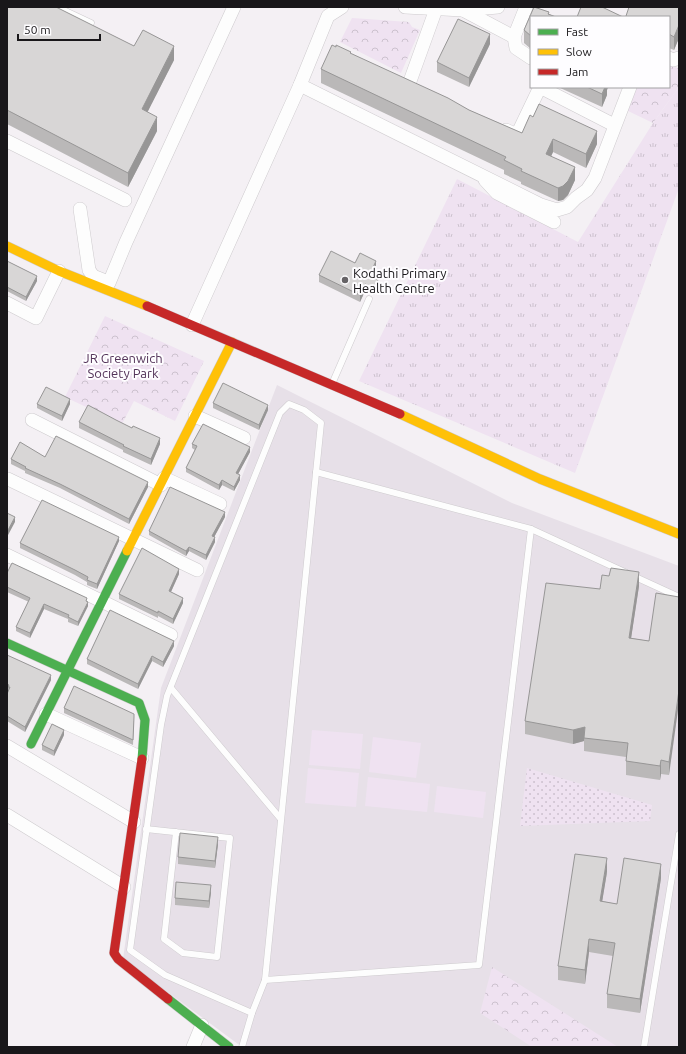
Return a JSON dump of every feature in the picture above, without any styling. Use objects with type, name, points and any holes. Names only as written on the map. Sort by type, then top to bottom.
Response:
[{"type":"street","points":[[109,283],[126,242],[234,7]]},
{"type":"street","points":[[193,322],[300,85],[328,16],[342,7]]},
{"type":"street","points":[[405,7],[463,10],[498,7]]},
{"type":"street","points":[[526,7],[514,37],[516,48],[530,57]]},
{"type":"street","points":[[408,84],[436,9]]},
{"type":"street","points":[[463,10],[514,37]]},
{"type":"street","points":[[318,41],[332,48]]},
{"type":"street","points":[[395,78],[422,90]]},
{"type":"street","points":[[300,85],[541,205],[557,210],[567,207],[587,190],[595,178],[614,125],[630,88]]},
{"type":"street","points":[[497,126],[517,135],[540,88]]},
{"type":"street","points":[[542,88],[614,125]]},
{"type":"street","points":[[7,141],[125,200]]},
{"type":"street","points":[[480,174],[497,193],[554,222]]},
{"type":"street","points":[[80,209],[89,270],[94,276],[193,322],[232,342],[332,385],[540,479],[679,534]]},
{"type":"street","points":[[7,246],[59,270],[193,322]]},
{"type":"street","points":[[7,303],[36,318],[59,270]]},
{"type":"street","points":[[32,744],[232,342]]},
{"type":"street","points":[[195,416],[244,438]]},
{"type":"street","points":[[32,420],[163,482],[220,504]]},
{"type":"street","points":[[8,479],[197,570]]},
{"type":"street","points":[[7,555],[171,635]]},
{"type":"street","points":[[7,643],[67,672],[139,703],[145,720],[142,758],[134,822],[114,952],[118,959],[229,1047]]},
{"type":"street","points":[[46,714],[142,758]]},
{"type":"street","points":[[7,746],[134,822]]},
{"type":"street","points":[[7,815],[124,886]]},
{"type":"street","points":[[193,1047],[202,1025]]},
{"type":"lane","points":[[57,7],[91,23]]},
{"type":"lane","points":[[332,385],[369,299]]},
{"type":"lane","points":[[242,1047],[252,1013],[265,980],[280,818],[321,423],[304,410],[289,404],[280,414],[171,688],[161,725],[130,950],[165,975],[252,1013]]},
{"type":"lane","points":[[316,472],[531,529],[679,597]]},
{"type":"lane","points":[[265,980],[480,965],[531,529]]},
{"type":"lane","points":[[171,688],[280,818]]},
{"type":"lane","points":[[146,829],[176,832],[230,838],[217,957],[183,953],[164,939],[176,832]]},
{"type":"lane","points":[[644,1047],[679,834]]},
{"type":"shaded area","points":[[277,385],[512,503],[679,566],[679,1047],[242,1047],[123,959],[161,688]]},
{"type":"green space","points":[[352,18],[409,22],[412,27],[420,30],[401,73],[340,42]]},
{"type":"green space","points":[[670,64],[679,69],[679,87],[653,123],[626,110],[637,88],[670,88]]},
{"type":"green space","points":[[679,87],[679,188],[575,473],[359,381],[457,179],[578,242],[653,123]]},
{"type":"green space","name":"JR Greenwich Society Park","points":[[105,316],[204,361],[175,421],[134,401],[122,424],[65,397]]},
{"type":"green space","points":[[312,730],[363,734],[360,769],[309,765]]},
{"type":"green space","points":[[373,737],[421,743],[416,778],[369,772]]},
{"type":"green space","points":[[308,768],[359,773],[356,807],[305,803]]},
{"type":"green space","points":[[527,768],[652,805],[650,821],[520,826]]},
{"type":"green space","points":[[368,777],[430,784],[427,812],[365,806]]},
{"type":"green space","points":[[437,786],[486,792],[483,818],[434,812]]},
{"type":"green space","points":[[492,967],[618,1047],[532,1047],[480,1013]]},
{"type":"building","points":[[7,7],[56,7],[134,46],[143,30],[174,46],[142,109],[157,117],[128,173],[7,110]]},
{"type":"building","points":[[534,7],[549,12],[548,14],[553,16],[530,16]]},
{"type":"building","points":[[581,7],[602,7],[621,16],[577,16]]},
{"type":"building","points":[[629,7],[677,7],[679,8],[679,25],[674,37],[670,35],[670,16],[626,16]]},
{"type":"building","points":[[530,16],[530,35],[524,30]]},
{"type":"building","points":[[458,19],[490,34],[469,78],[437,62]]},
{"type":"building","points":[[332,45],[336,47],[336,45],[351,52],[350,53],[448,98],[469,110],[522,133],[530,115],[533,117],[539,104],[597,131],[586,154],[553,139],[546,154],[575,167],[568,181],[563,186],[558,188],[521,171],[522,169],[504,160],[506,157],[321,69]]},
{"type":"building","points":[[589,88],[605,88],[602,94]]},
{"type":"building","name":"Kodathi Primary Health Centre","points":[[331,251],[355,263],[360,253],[376,261],[369,276],[378,280],[374,288],[365,284],[360,295],[319,275]]},
{"type":"building","points":[[7,261],[37,276],[26,297],[7,287]]},
{"type":"building","points":[[223,383],[268,405],[259,425],[213,403]]},
{"type":"building","points":[[46,387],[70,399],[62,416],[37,404]]},
{"type":"building","points":[[88,405],[132,428],[133,426],[160,438],[151,459],[123,446],[124,445],[79,422]]},
{"type":"building","points":[[203,424],[250,447],[236,473],[240,475],[234,487],[222,480],[219,485],[186,468],[197,446],[192,444]]},
{"type":"building","points":[[56,436],[148,482],[129,519],[25,468],[26,467],[11,459],[20,442],[45,457]]},
{"type":"building","points":[[170,487],[225,512],[212,536],[215,537],[206,555],[189,547],[186,551],[149,531]]},
{"type":"building","points":[[42,500],[119,537],[97,584],[87,580],[88,577],[75,570],[20,543]]},
{"type":"building","points":[[7,513],[15,517],[7,532]]},
{"type":"building","points":[[142,548],[179,569],[169,591],[183,598],[173,619],[119,594]]},
{"type":"building","points":[[12,563],[87,598],[86,601],[88,602],[78,622],[68,617],[69,615],[44,604],[30,633],[16,627],[30,598],[7,587],[7,573]]},
{"type":"building","points":[[611,568],[639,572],[629,638],[649,641],[656,593],[679,597],[679,690],[669,762],[661,760],[660,766],[626,761],[628,743],[584,738],[585,727],[573,730],[525,721],[546,583],[600,589],[602,575],[609,576]]},
{"type":"building","points":[[110,610],[174,641],[163,662],[152,656],[138,684],[87,659]]},
{"type":"building","points":[[7,655],[51,675],[25,727],[7,716],[7,694],[10,687],[8,687],[9,685],[7,684]]},
{"type":"building","points":[[74,686],[134,714],[133,740],[64,708]]},
{"type":"building","points":[[52,724],[64,730],[54,751],[42,745]]},
{"type":"building","points":[[180,833],[218,837],[215,861],[178,857]]},
{"type":"building","points":[[575,854],[607,858],[600,901],[617,904],[624,858],[661,864],[640,999],[607,994],[615,943],[589,939],[585,970],[558,966]]},
{"type":"building","points":[[176,882],[211,885],[209,901],[175,898]]},
{"type":"traffic: fast","points":[[31,744],[127,551]]},
{"type":"traffic: fast","points":[[7,643],[139,703],[145,720],[142,759]]},
{"type":"traffic: fast","points":[[168,999],[229,1047]]},
{"type":"traffic: slow","points":[[7,246],[59,271],[147,306]]},
{"type":"traffic: slow","points":[[127,551],[232,342]]},
{"type":"traffic: slow","points":[[400,414],[540,479],[679,534]]},
{"type":"traffic: jam","points":[[147,306],[400,414]]},
{"type":"traffic: jam","points":[[142,759],[114,953],[118,959],[168,999]]},
{"type":"place","name":"Kodathi Primary Health Centre","points":[[345,280]]}]
